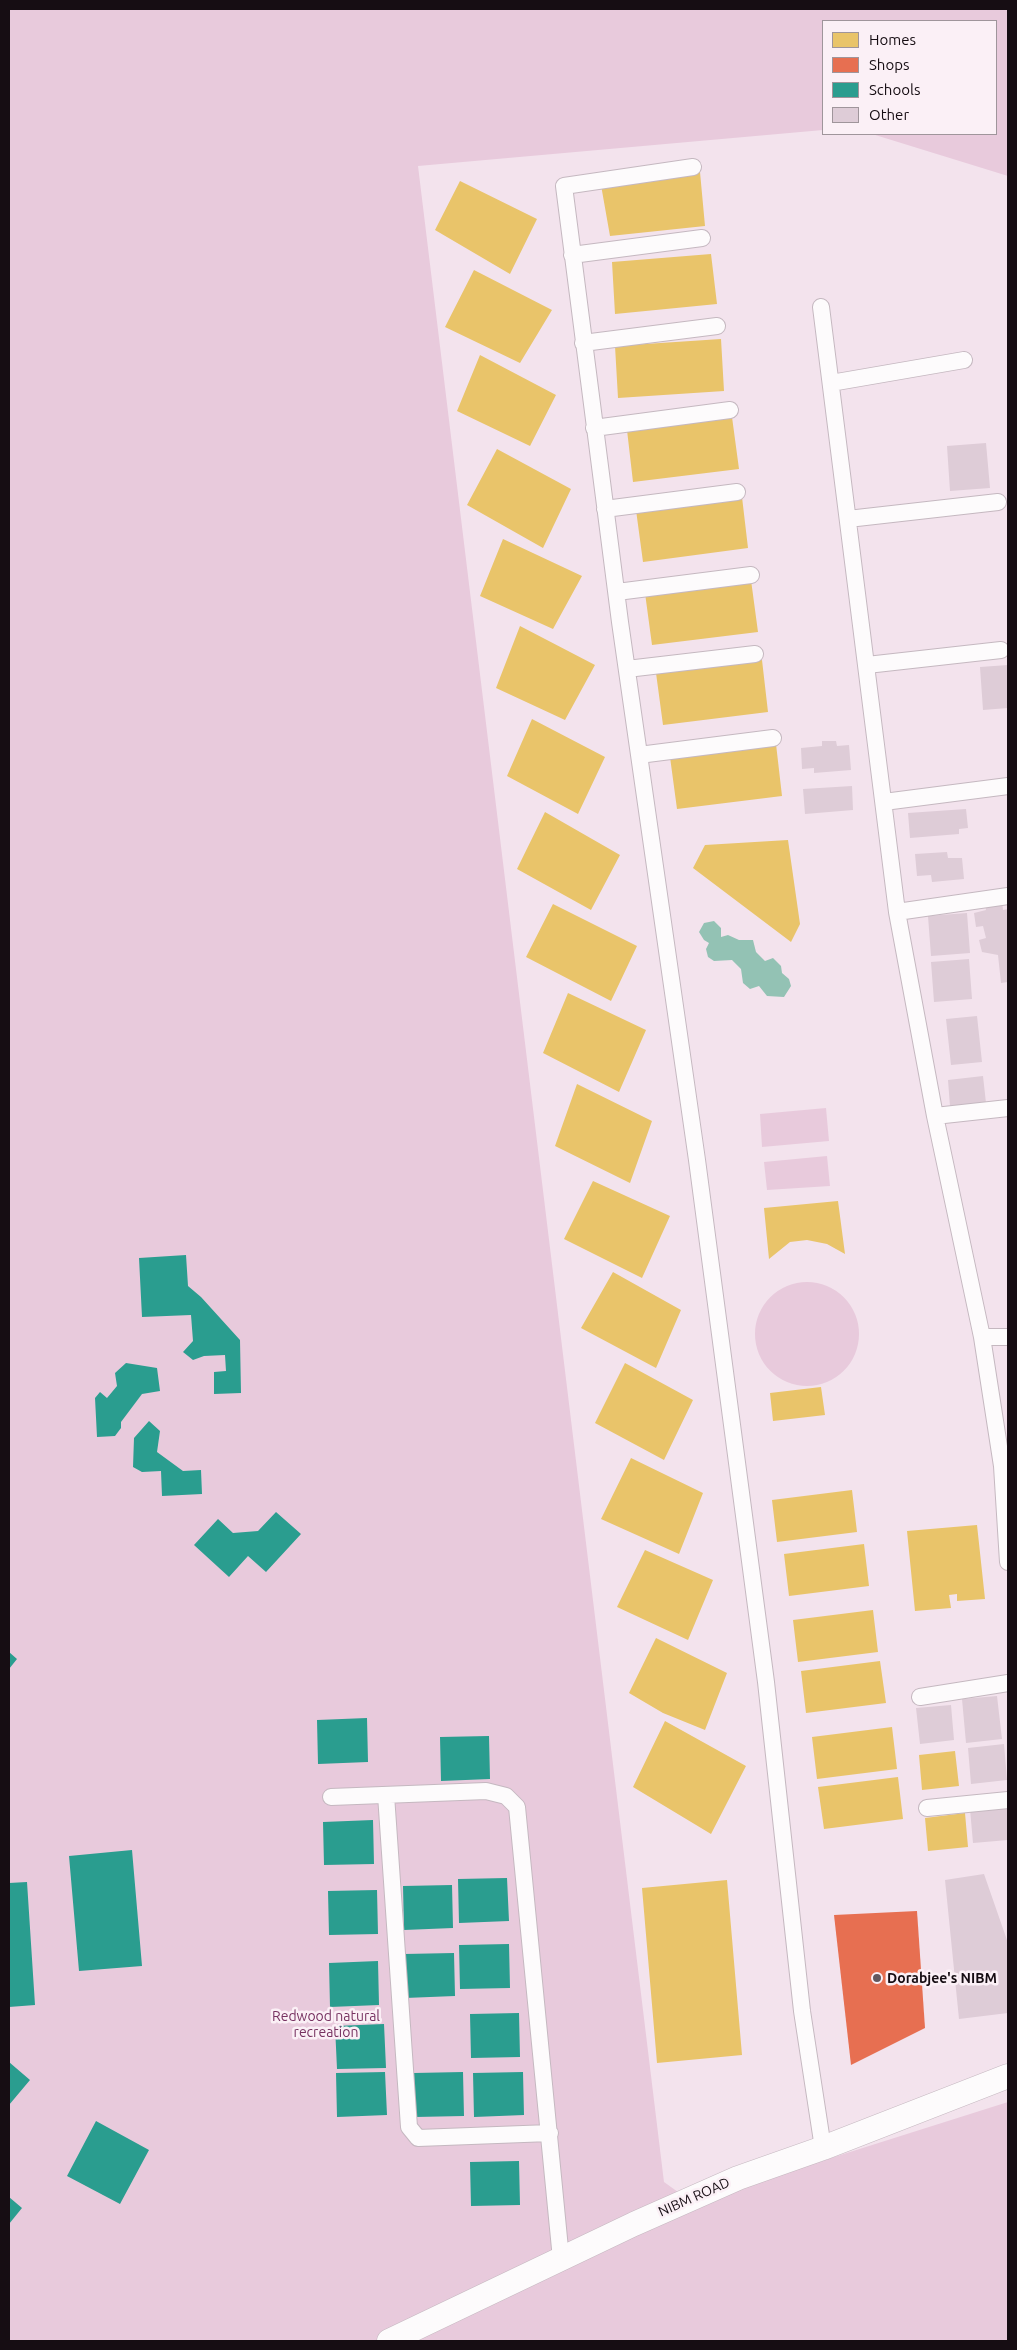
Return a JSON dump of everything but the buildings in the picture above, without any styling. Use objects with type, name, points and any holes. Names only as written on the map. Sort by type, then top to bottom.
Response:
[{"type":"main road","name":"NIBM ROAD","points":[[389,2341],[561,2259],[738,2178],[823,2148],[1008,2076]]},
{"type":"street","points":[[693,167],[564,186],[616,592],[698,1170],[766,1682],[802,2011],[823,2148]]},
{"type":"street","points":[[572,255],[702,238]]},
{"type":"street","points":[[821,306],[897,912],[935,1116],[982,1337],[1005,1466],[1008,1562]]},
{"type":"street","points":[[583,343],[717,326]]},
{"type":"street","points":[[831,383],[964,360]]},
{"type":"street","points":[[594,428],[730,410]]},
{"type":"street","points":[[605,509],[737,492]]},
{"type":"street","points":[[848,519],[998,502]]},
{"type":"street","points":[[616,592],[751,575]]},
{"type":"street","points":[[867,665],[1001,650]]},
{"type":"street","points":[[627,669],[755,654]]},
{"type":"street","points":[[639,755],[773,738]]},
{"type":"street","points":[[884,802],[1008,786]]},
{"type":"street","points":[[897,912],[1008,896]]},
{"type":"street","points":[[935,1116],[1008,1108]]},
{"type":"street","points":[[982,1337],[1008,1337]]},
{"type":"street","points":[[920,1697],[1008,1683]]},
{"type":"street","points":[[331,1797],[486,1791],[506,1796],[517,1808],[561,2259]]},
{"type":"street","points":[[386,1795],[408,2127],[418,2138],[550,2133]]},
{"type":"street","points":[[927,1808],[1008,1800]]},
{"type":"green space","name":"Redwood natural recreation","points":[[9,9],[1008,9],[1008,176],[875,135],[997,135],[997,20],[822,20],[822,130],[418,166],[664,2182],[692,2202],[1008,2102],[1008,2341],[9,2341]]},
{"type":"green space","points":[[826,1108],[829,1141],[762,1147],[760,1114]]},
{"type":"green space","points":[[827,1156],[830,1186],[767,1190],[764,1162]]},
{"type":"green space","points":[[807,1282],[827,1286],[844,1297],[855,1314],[859,1334],[855,1354],[844,1371],[827,1382],[807,1386],[787,1382],[770,1371],[759,1354],[755,1334],[759,1314],[770,1297],[787,1286]]},
{"type":"shaded area","points":[[714,921],[721,928],[721,937],[728,935],[739,940],[753,940],[756,952],[765,961],[773,958],[781,966],[782,973],[789,979],[791,986],[784,997],[767,996],[759,986],[750,989],[743,983],[741,969],[732,960],[714,961],[708,957],[706,949],[709,943],[704,940],[699,932],[704,923]]},
{"type":"place","name":"Dorabjee's NIBM","points":[[877,1978]]}]
